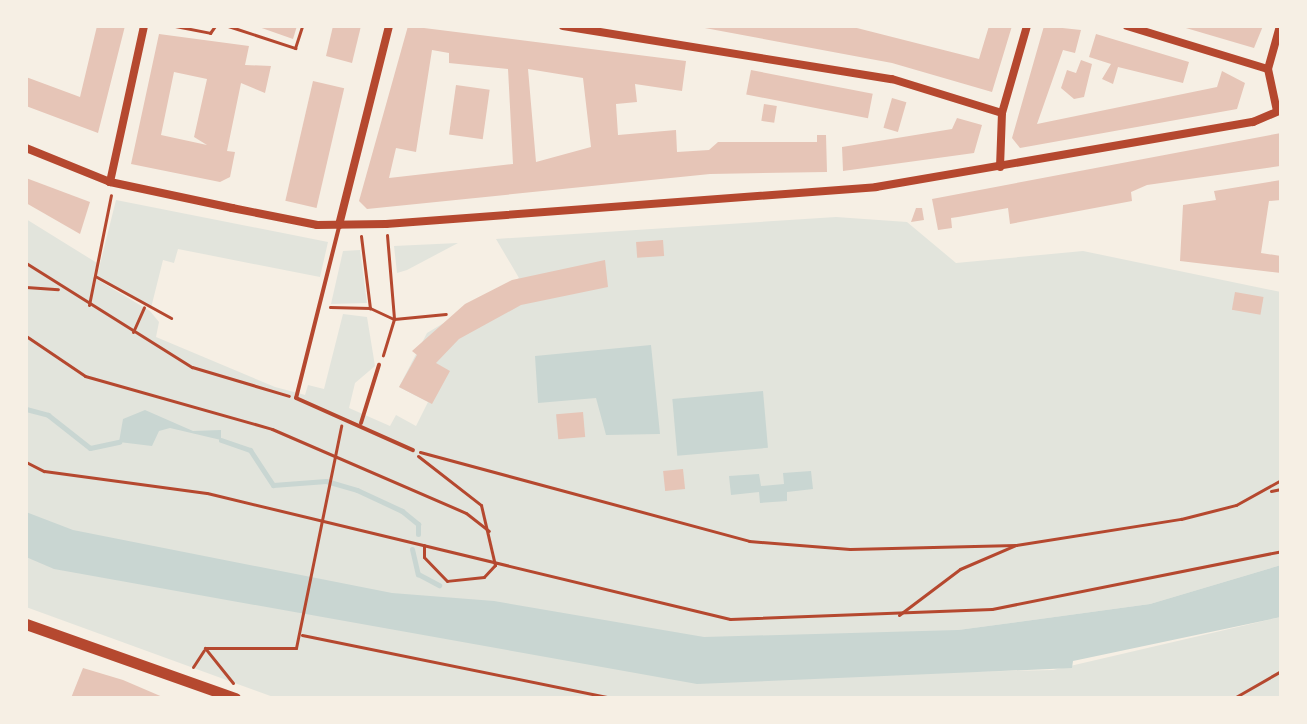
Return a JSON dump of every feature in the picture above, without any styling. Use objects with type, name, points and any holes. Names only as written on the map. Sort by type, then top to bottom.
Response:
[{"type":"street","points":[[110,182],[144,26]]},
{"type":"street","points":[[339,225],[389,26]]},
{"type":"street","points":[[563,26],[892,79],[1002,113]]},
{"type":"street","points":[[1000,167],[1002,113],[1027,26]]},
{"type":"street","points":[[1127,26],[1268,69]]},
{"type":"street","points":[[26,148],[110,182],[339,225],[876,187],[1253,122],[1279,110],[1268,69],[1280,26]]},
{"type":"street","points":[[26,624],[231,697]]},
{"type":"lane","points":[[339,225],[296,398],[361,423],[413,450]]},
{"type":"lane","points":[[361,423],[379,365]]},
{"type":"path","points":[[175,26],[210,33],[215,26]]},
{"type":"path","points":[[228,26],[295,48],[302,26]]},
{"type":"path","points":[[89,305],[110,182]]},
{"type":"path","points":[[360,224],[370,308]]},
{"type":"path","points":[[379,365],[394,319],[386,224]]},
{"type":"path","points":[[26,263],[61,289],[192,367],[296,398]]},
{"type":"path","points":[[95,276],[144,307],[171,318]]},
{"type":"path","points":[[26,287],[61,289]]},
{"type":"path","points":[[320,305],[370,308],[394,319],[446,314]]},
{"type":"path","points":[[133,332],[144,307]]},
{"type":"path","points":[[26,336],[85,376],[272,429],[466,513],[489,531]]},
{"type":"path","points":[[204,650],[271,653],[296,648],[342,415]]},
{"type":"path","points":[[413,450],[427,468],[472,494],[489,531],[495,565]]},
{"type":"path","points":[[413,450],[623,513],[749,541],[850,549],[1016,545],[1181,519],[1281,489]]},
{"type":"path","points":[[26,462],[74,477],[207,493],[495,565],[730,619],[899,615],[1039,601],[1281,551]]},
{"type":"path","points":[[1271,491],[1281,480]]},
{"type":"path","points":[[424,545],[424,557],[447,581],[484,577],[495,565]]},
{"type":"path","points":[[899,615],[960,569],[1016,545]]},
{"type":"path","points":[[301,635],[612,698]]},
{"type":"path","points":[[204,650],[231,674],[231,697]]},
{"type":"path","points":[[193,667],[204,650]]},
{"type":"path","points":[[1234,698],[1281,671]]},
{"type":"shaded area","points":[[116,200],[328,242],[320,277],[178,249],[174,263],[163,260],[151,308],[97,276]]},
{"type":"shaded area","points":[[836,217],[907,222],[956,263],[1083,251],[1281,292],[1281,565],[1150,604],[958,630],[959,672],[1053,670],[1281,617],[1281,698],[276,698],[26,607],[26,219],[97,263],[93,277],[150,311],[159,322],[156,337],[275,387],[305,395],[308,385],[324,389],[343,314],[367,317],[375,366],[355,383],[349,408],[390,426],[396,415],[416,426],[428,402],[399,387],[427,333],[519,278],[496,239]]},
{"type":"shaded area","points":[[458,243],[407,270],[397,273],[394,246]]},
{"type":"shaded area","points":[[360,250],[367,303],[331,304],[343,251]]},
{"type":"shaded area","points":[[651,345],[660,434],[606,435],[596,398],[538,403],[535,356]]},
{"type":"shaded area","points":[[763,391],[768,448],[677,456],[672,399]]},
{"type":"shaded area","points":[[145,410],[193,431],[221,430],[221,440],[170,428],[159,431],[152,446],[119,442],[123,419]]},
{"type":"shaded area","points":[[811,471],[813,489],[787,492],[787,501],[760,503],[759,492],[731,495],[729,476],[759,474],[761,486],[784,484],[783,473]]},
{"type":"shaded area","points":[[26,512],[73,530],[392,593],[494,601],[704,637],[958,630],[1150,604],[1281,565],[1281,617],[1073,661],[1072,668],[697,684],[54,569],[26,557]]},
{"type":"building","points":[[97,26],[125,26],[98,133],[26,106],[26,77],[80,97]]},
{"type":"building","points":[[256,26],[297,26],[293,39]]},
{"type":"building","points":[[333,26],[361,26],[352,63],[326,56]]},
{"type":"building","points":[[408,26],[686,61],[682,91],[635,84],[637,102],[616,104],[618,135],[676,130],[677,152],[709,150],[718,142],[817,142],[817,135],[826,135],[827,172],[710,174],[367,209],[359,201]],"holes":[[[432,50],[449,53],[449,63],[508,69],[513,164],[389,178],[396,148],[416,152]],[[528,69],[583,78],[591,147],[536,162]]]},
{"type":"building","points":[[694,26],[849,26],[979,59],[989,26],[1012,26],[992,92],[892,63]]},
{"type":"building","points":[[1044,26],[1081,30],[1075,53],[1063,50],[1037,124],[1217,87],[1222,71],[1245,83],[1237,109],[1020,148],[1012,138]]},
{"type":"building","points":[[1179,26],[1263,26],[1254,48]]},
{"type":"building","points":[[159,34],[249,46],[245,65],[271,66],[265,93],[241,83],[227,151],[235,152],[230,177],[220,182],[131,164]],"holes":[[[174,72],[207,79],[194,137],[207,145],[161,135]]]},
{"type":"building","points":[[1096,34],[1189,62],[1183,83],[1118,67],[1113,84],[1102,79],[1111,64],[1089,57]]},
{"type":"building","points":[[1081,60],[1092,64],[1084,97],[1074,99],[1061,88],[1067,70],[1076,73]]},
{"type":"building","points":[[751,70],[873,94],[868,118],[746,95]]},
{"type":"building","points":[[313,81],[344,88],[317,208],[285,201]]},
{"type":"building","points":[[456,85],[490,90],[483,139],[449,135]]},
{"type":"building","points":[[892,98],[906,102],[898,132],[883,128]]},
{"type":"building","points":[[764,104],[777,106],[774,123],[761,121]]},
{"type":"building","points":[[957,118],[982,125],[974,153],[843,171],[842,147],[952,129]]},
{"type":"building","points":[[1281,133],[1280,166],[1147,185],[1131,192],[1132,201],[1010,224],[1008,208],[951,218],[952,228],[938,230],[932,199]]},
{"type":"building","points":[[26,178],[90,202],[80,234],[26,203]]},
{"type":"building","points":[[1281,180],[1281,200],[1269,201],[1261,253],[1281,256],[1281,273],[1180,261],[1183,205],[1216,200],[1214,191]]},
{"type":"building","points":[[916,208],[922,208],[924,220],[911,222]]},
{"type":"building","points":[[663,240],[664,256],[637,258],[636,242]]},
{"type":"building","points":[[605,260],[608,287],[521,305],[459,339],[436,363],[450,371],[432,404],[399,387],[417,355],[412,351],[465,304],[512,280]]},
{"type":"building","points":[[1235,292],[1264,297],[1260,315],[1232,310]]},
{"type":"building","points":[[583,412],[585,437],[558,439],[556,414]]},
{"type":"building","points":[[683,469],[685,489],[665,491],[663,471]]},
{"type":"building","points":[[83,668],[123,680],[165,698],[71,698]]},
{"type":"waterway","points":[[26,409],[48,415],[90,448],[119,442]]},
{"type":"waterway","points":[[221,440],[250,450],[273,485],[326,481],[357,490],[402,511],[418,524],[418,534]]},
{"type":"waterway","points":[[412,549],[418,574],[439,585]]}]
